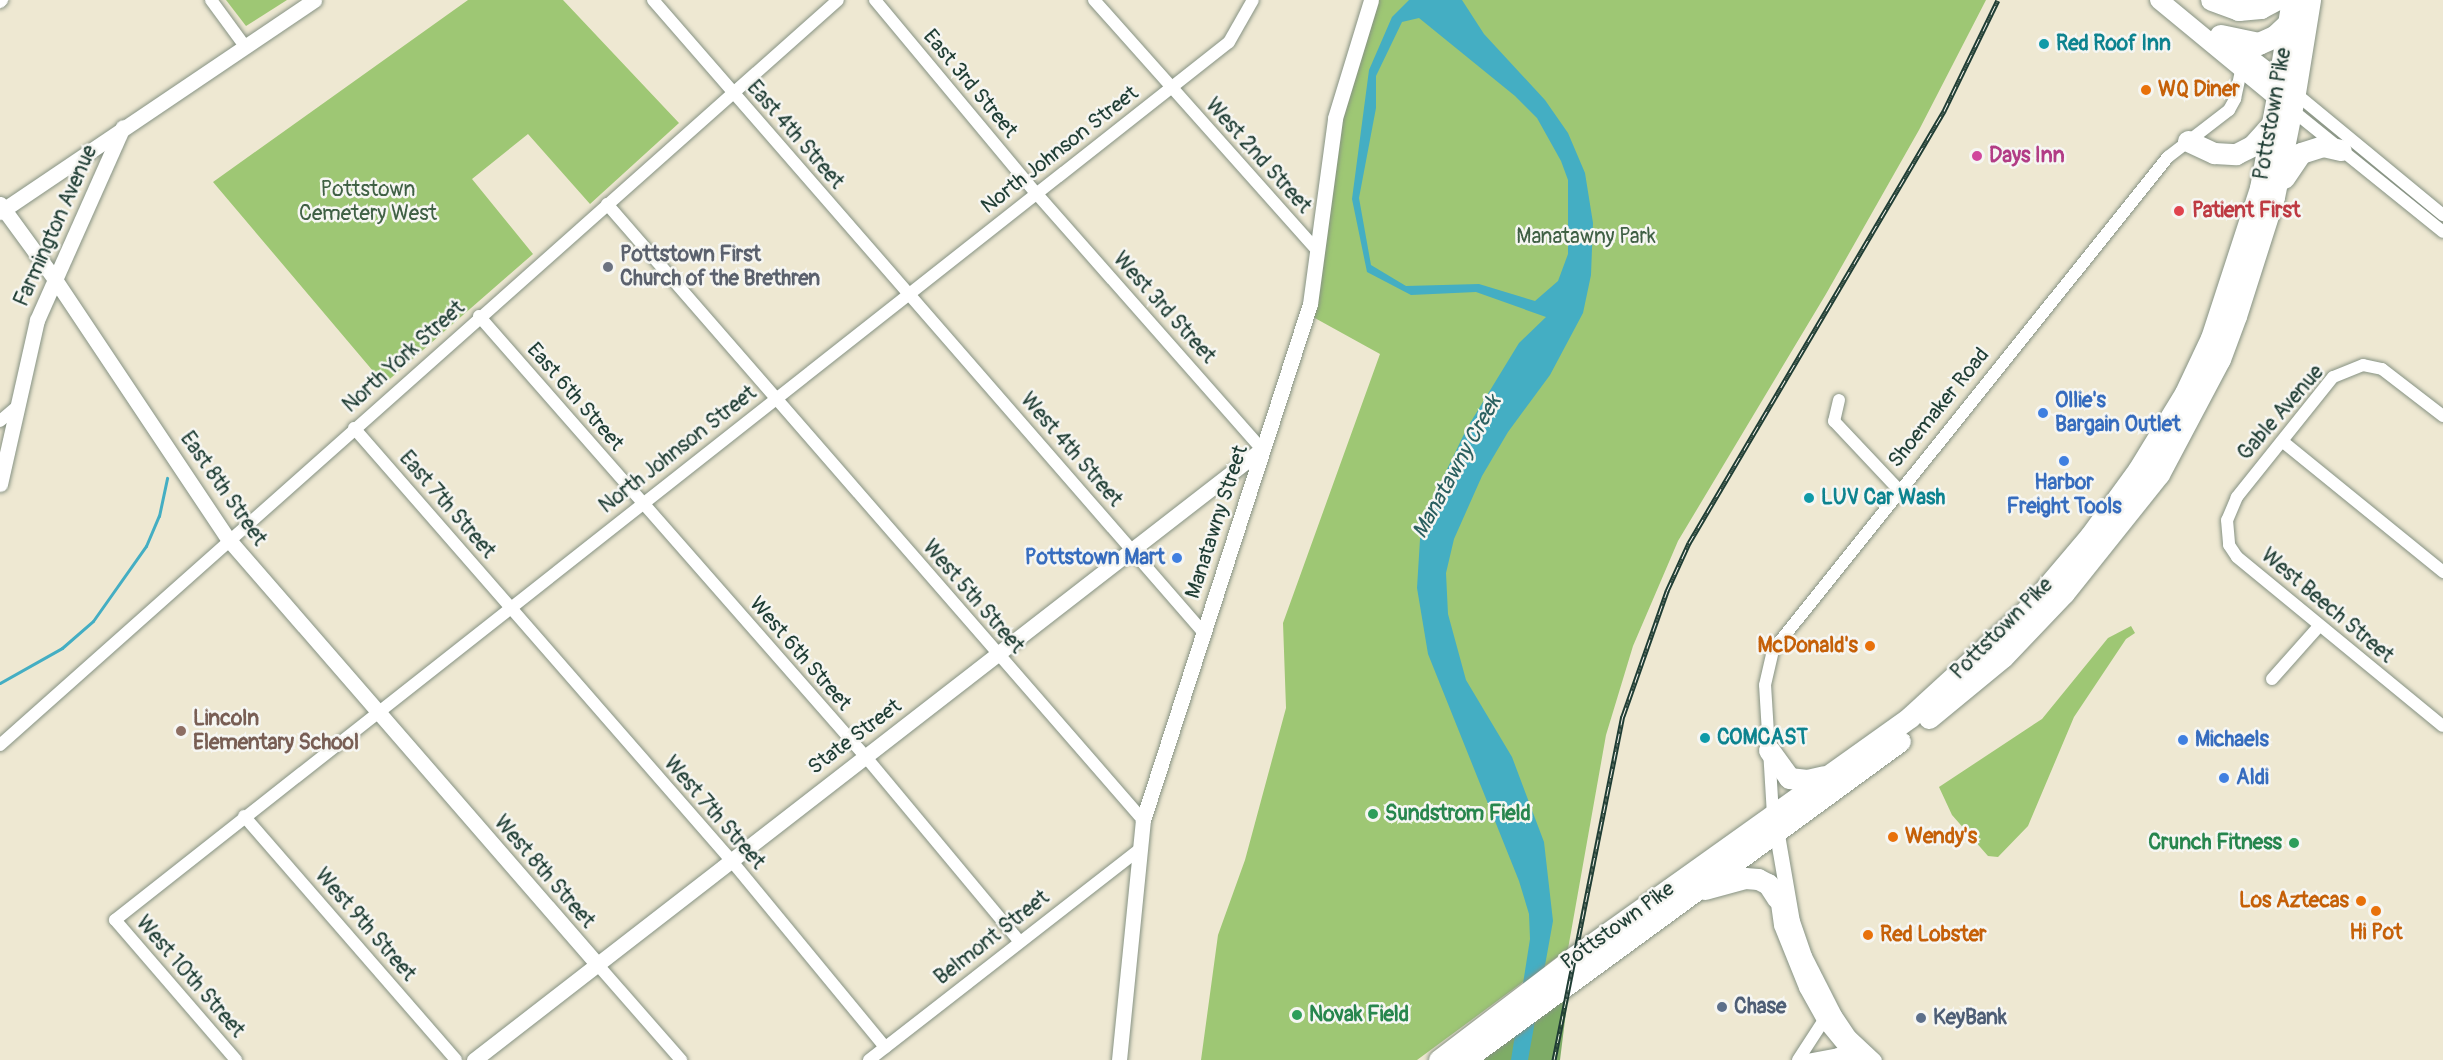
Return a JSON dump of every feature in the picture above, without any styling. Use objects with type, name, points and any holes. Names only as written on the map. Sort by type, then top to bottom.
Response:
[{"type":"highway","points":[[2212,0],[2239,10],[2261,8],[2276,0]]},
{"type":"highway","name":"Pottstown Pike","points":[[1439,1060],[1558,969],[1865,768],[2003,657],[2064,593],[2159,474],[2220,359],[2274,197],[2286,95],[2289,24],[2293,0]]},
{"type":"highway","name":"Pottstown Pike","points":[[1464,1060],[1553,992],[1690,894],[1773,828],[1830,774],[1910,717],[2028,609],[2090,536],[2138,470],[2185,393],[2211,338],[2256,200],[2272,123],[2286,95],[2310,0]]},
{"type":"highway","points":[[2221,36],[2259,44],[2275,37],[2289,24]]},
{"type":"highway","points":[[2188,141],[2214,153],[2236,154],[2257,142],[2272,123]]},
{"type":"highway","points":[[2274,197],[2301,153],[2323,146],[2341,150]]},
{"type":"highway","points":[[1769,750],[1789,778],[1807,780],[1830,774]]},
{"type":"highway","points":[[1690,894],[1745,878],[1768,884],[1777,898]]},
{"type":"main road","points":[[2159,0],[2241,70],[2286,95]]},
{"type":"main road","points":[[2173,0],[2221,36],[2286,95]]},
{"type":"street","points":[[211,0],[244,45]]},
{"type":"street","points":[[1,208],[314,0]]},
{"type":"street","name":"East 4th Street","points":[[653,0],[909,295]]},
{"type":"street","name":"North York Street","points":[[0,745],[479,316],[838,0]]},
{"type":"street","name":"East 3rd Street","points":[[875,0],[1036,193]]},
{"type":"street","name":"West 2nd Street","points":[[1094,0],[1170,88],[1318,251]]},
{"type":"street","name":"North Johnson Street","points":[[115,920],[376,711],[1229,42],[1253,0]]},
{"type":"street","name":"Manatawny Street","points":[[1119,1060],[1143,820],[1310,304],[1339,100],[1370,0]]},
{"type":"street","name":"Shoemaker Road","points":[[1856,1059],[1792,956],[1777,898],[1765,685],[1773,650],[2168,158],[2229,110],[2235,99],[2241,70]]},
{"type":"street","points":[[2286,95],[2341,150],[2443,232]]},
{"type":"street","points":[[2286,95],[2443,215]]},
{"type":"street","name":"Farmington Avenue","points":[[0,484],[38,320],[54,278],[123,127]]},
{"type":"street","name":"West 3rd Street","points":[[1036,193],[1262,449]]},
{"type":"street","name":"West 5th Street","points":[[607,204],[774,399],[1143,820]]},
{"type":"street","name":"East 8th Street","points":[[1,208],[54,278],[229,540],[376,711]]},
{"type":"street","name":"West 4th Street","points":[[909,295],[1203,632]]},
{"type":"street","name":"East 6th Street","points":[[479,316],[642,504]]},
{"type":"street","name":"Gable Avenue","points":[[2237,497],[2333,377],[2362,365],[2382,369],[2443,416]]},
{"type":"street","points":[[1839,400],[1834,421],[1900,491]]},
{"type":"street","points":[[0,421],[18,406]]},
{"type":"street","name":"East 7th Street","points":[[354,428],[510,607]]},
{"type":"street","points":[[2282,441],[2443,572]]},
{"type":"street","name":"State Street","points":[[474,1060],[730,859],[998,656],[1262,449]]},
{"type":"street","name":"West Beech Street","points":[[2237,497],[2227,520],[2229,545],[2237,557],[2443,726]]},
{"type":"street","name":"West 6th Street","points":[[642,504],[864,756],[1019,941]]},
{"type":"street","name":"West 7th Street","points":[[510,607],[730,859],[885,1047]]},
{"type":"street","points":[[2272,679],[2319,626]]},
{"type":"street","name":"West 8th Street","points":[[376,711],[681,1060]]},
{"type":"street","name":"West 9th Street","points":[[244,816],[456,1060]]},
{"type":"street","name":"Shoemaker Road","points":[[1773,828],[1792,921],[1829,1017],[1874,1060]]},
{"type":"street","name":"Belmont Street","points":[[869,1060],[1140,849]]},
{"type":"street","name":"West 10th Street","points":[[115,920],[236,1060]]},
{"type":"street","points":[[1798,1060],[1829,1017]]},
{"type":"street","points":[[1808,1060],[1838,1054],[1856,1059]]},
{"type":"green space","points":[[226,0],[287,0],[246,26]]},
{"type":"green space","name":"Pottstown Cemetery West","points":[[468,0],[563,0],[679,123],[590,204],[528,134],[472,179],[533,254],[384,384],[213,182]]},
{"type":"green space","name":"Manatawny Park","points":[[1378,0],[1986,0],[1919,130],[1826,294],[1678,541],[1633,646],[1606,735],[1568,949],[1417,1060],[1201,1060],[1218,935],[1245,860],[1286,708],[1283,623],[1380,354],[1313,317],[1343,110]]},
{"type":"green space","points":[[2131,626],[2135,633],[2126,639],[2074,717],[2028,826],[1998,857],[1988,856],[1952,815],[1939,787],[2042,719],[2108,638]]},
{"type":"green space","points":[[1570,980],[1560,1060],[1470,1060]]},
{"type":"water","name":"Manatawny Creek","points":[[1409,0],[1462,0],[1484,34],[1545,100],[1568,133],[1585,173],[1593,223],[1591,275],[1583,313],[1550,375],[1508,432],[1482,476],[1454,539],[1446,573],[1448,614],[1466,680],[1512,757],[1544,842],[1553,921],[1528,1060],[1511,1060],[1530,939],[1529,914],[1519,881],[1428,654],[1417,588],[1421,523],[1467,428],[1519,343],[1546,317],[1476,292],[1411,295],[1367,272],[1352,199],[1369,70],[1392,17]],"holes":[[[1419,18],[1515,96],[1537,118],[1561,161],[1568,180],[1568,254],[1558,281],[1535,301],[1479,284],[1406,286],[1371,265],[1359,198],[1376,108],[1376,76],[1402,22]]]},
{"type":"waterway","points":[[0,683],[62,648],[93,621],[146,546],[159,516],[167,478]]},
{"type":"railway","points":[[1554,1060],[1623,716],[1667,591],[1689,543],[1944,111],[1998,0]]},
{"type":"place","name":"Red Roof Inn","points":[[2044,44]]},
{"type":"place","name":"WQ Diner","points":[[2146,90]]},
{"type":"place","name":"Days Inn","points":[[1977,156]]},
{"type":"place","name":"Patient First","points":[[2179,211]]},
{"type":"place","name":"Pottstown First Church of the Brethren","points":[[608,267]]},
{"type":"place","name":"Ollie's Bargain Outlet","points":[[2043,413]]},
{"type":"place","name":"Harbor Freight Tools","points":[[2064,461]]},
{"type":"place","name":"LUV Car Wash","points":[[1809,498]]},
{"type":"place","name":"Pottstown Mart","points":[[1177,558]]},
{"type":"place","name":"McDonald's","points":[[1870,646]]},
{"type":"place","name":"Lincoln Elementary School","points":[[181,731]]},
{"type":"place","name":"COMCAST","points":[[1705,738]]},
{"type":"place","name":"Michaels","points":[[2183,740]]},
{"type":"place","name":"Aldi","points":[[2224,778]]},
{"type":"place","name":"Sundstrom Field","points":[[1373,814]]},
{"type":"place","name":"Wendy's","points":[[1893,837]]},
{"type":"place","name":"Crunch Fitness","points":[[2294,843]]},
{"type":"place","name":"Los Aztecas","points":[[2361,901]]},
{"type":"place","name":"Hi Pot","points":[[2376,911]]},
{"type":"place","name":"Red Lobster","points":[[1868,935]]},
{"type":"place","name":"Chase","points":[[1722,1007]]},
{"type":"place","name":"Novak Field","points":[[1297,1015]]},
{"type":"place","name":"KeyBank","points":[[1921,1018]]}]
